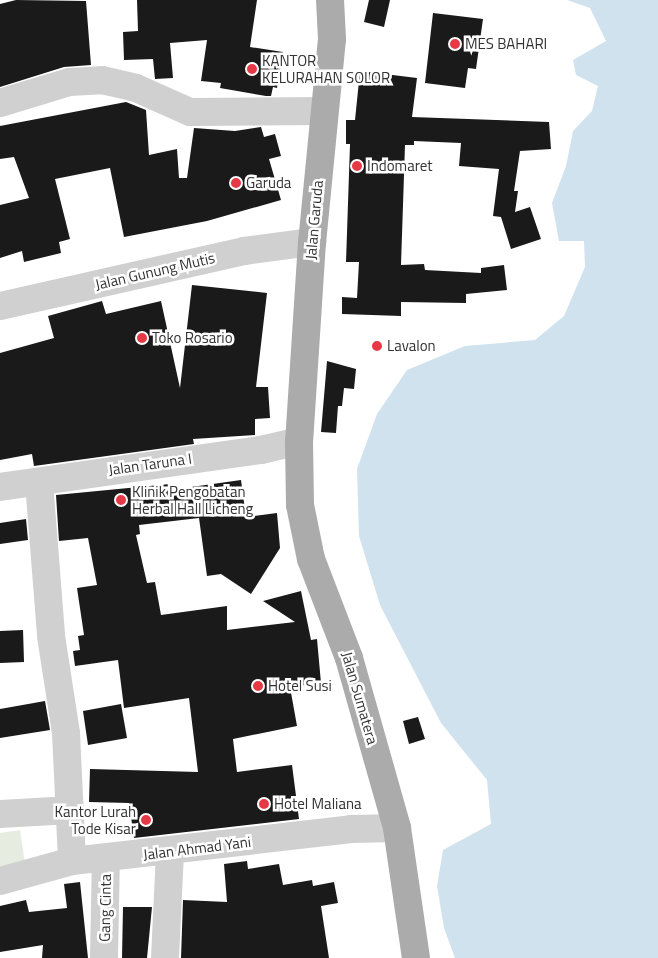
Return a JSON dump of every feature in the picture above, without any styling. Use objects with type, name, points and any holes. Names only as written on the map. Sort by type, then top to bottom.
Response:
[{"type":"main road","name":"Jalan Garuda","points":[[299,441],[312,242],[332,39],[330,0]]},
{"type":"main road","name":"Jalan Sumatera","points":[[299,441],[300,505],[311,559],[349,658],[397,828],[416,958]]},
{"type":"street","points":[[0,103],[69,82],[102,80],[136,88],[190,112],[324,111]]},
{"type":"street","name":"Jalan Gunung Mutis","points":[[0,306],[244,251],[312,242]]},
{"type":"street","name":"Jalan Taruna I","points":[[0,487],[138,465],[261,450],[299,441]]},
{"type":"street","points":[[39,482],[71,810],[72,861]]},
{"type":"street","points":[[0,814],[71,810]]},
{"type":"street","name":"Jalan Ahmad Yani","points":[[0,881],[72,861],[170,852],[351,829],[397,828]]},
{"type":"street","points":[[165,958],[170,852]]},
{"type":"street","name":"Gang Cinta","points":[[104,958],[106,858]]},
{"type":"shaded area","points":[[20,830],[25,864],[0,868],[0,833]]},
{"type":"water","points":[[567,0],[658,0],[658,958],[455,958],[444,928],[437,886],[443,850],[491,824],[487,780],[441,723],[380,605],[359,536],[357,469],[377,414],[407,370],[465,346],[535,340],[564,316],[585,267],[584,241],[559,241],[552,203],[566,166],[573,131],[592,111],[598,86],[576,75],[573,60],[606,41],[590,8]]},
{"type":"building","points":[[16,0],[86,1],[91,65],[64,67],[0,87],[0,4]]},
{"type":"building","points":[[137,0],[257,0],[250,47],[283,52],[277,88],[273,87],[271,96],[266,96],[220,88],[221,83],[201,81],[207,40],[170,43],[173,78],[155,79],[153,59],[124,60],[123,32],[138,31]]},
{"type":"building","points":[[369,0],[390,0],[384,27],[364,22]]},
{"type":"building","name":"MES BAHARI","points":[[433,13],[483,19],[476,69],[468,68],[465,88],[425,83]]},
{"type":"building","points":[[360,71],[417,78],[412,117],[549,122],[551,149],[520,151],[514,191],[518,191],[515,212],[530,207],[541,239],[511,249],[501,217],[493,216],[499,169],[459,166],[461,143],[414,141],[414,145],[405,145],[401,265],[424,264],[425,270],[481,273],[481,268],[504,265],[507,290],[466,294],[466,303],[401,302],[401,316],[342,314],[342,297],[357,298],[359,262],[346,262],[350,144],[346,144],[346,120],[355,120]]},
{"type":"building","points":[[126,102],[146,110],[149,155],[177,149],[179,178],[187,178],[194,128],[235,131],[261,127],[264,137],[275,134],[281,156],[269,159],[281,200],[207,221],[124,237],[110,168],[55,179],[70,239],[59,242],[61,253],[24,262],[22,251],[0,258],[0,205],[29,198],[14,157],[0,159],[0,126]]},
{"type":"building","points":[[192,285],[267,293],[256,387],[268,387],[270,418],[255,419],[255,435],[193,439],[194,444],[34,466],[32,454],[0,460],[0,353],[54,338],[48,316],[102,301],[106,314],[161,301],[180,388]]},
{"type":"building","points":[[327,361],[356,369],[354,389],[344,388],[342,406],[338,406],[336,433],[321,432]]},
{"type":"building","points":[[241,480],[246,517],[277,513],[280,548],[251,594],[221,574],[207,576],[199,518],[139,525],[140,534],[136,535],[147,583],[155,582],[161,615],[227,606],[227,630],[295,622],[263,601],[301,591],[311,640],[317,639],[321,683],[290,687],[297,726],[233,739],[237,772],[292,765],[299,819],[134,838],[129,803],[89,802],[90,769],[198,772],[189,698],[124,708],[118,660],[75,666],[73,651],[80,650],[78,636],[84,635],[77,588],[97,585],[88,538],[59,541],[56,495],[170,484],[170,490]]},
{"type":"building","points":[[26,519],[28,540],[0,544],[0,523]]},
{"type":"building","points":[[23,630],[24,662],[0,663],[0,631]]},
{"type":"building","points":[[45,701],[50,730],[0,738],[0,709]]},
{"type":"building","points":[[121,704],[127,738],[88,745],[83,711]]},
{"type":"building","points":[[418,717],[425,739],[409,744],[403,721]]},
{"type":"building","points":[[247,861],[248,869],[279,864],[283,885],[312,880],[313,886],[334,882],[338,903],[321,906],[329,958],[181,958],[183,900],[227,902],[224,864]]},
{"type":"building","points":[[80,882],[88,958],[42,958],[43,945],[0,952],[0,906],[26,900],[29,912],[67,908],[64,884]]},
{"type":"building","points":[[123,907],[152,907],[147,958],[122,958]]},
{"type":"place","name":"MES BAHARI","points":[[455,44]]},
{"type":"place","name":"KANTOR KELURAHAN SOLOR","points":[[252,69]]},
{"type":"place","name":"Indomaret","points":[[357,166]]},
{"type":"place","name":"Garuda","points":[[236,183]]},
{"type":"place","name":"Toko Rosario","points":[[142,338]]},
{"type":"place","name":"Lavalon","points":[[377,346]]},
{"type":"place","name":"Klinik Pengobatan Herbal Hall Licheng","points":[[121,500]]},
{"type":"place","name":"Hotel Susi","points":[[258,686]]},
{"type":"place","name":"Hotel Maliana","points":[[264,804]]},
{"type":"place","name":"Kantor Lurah Tode Kisar","points":[[146,820]]}]
